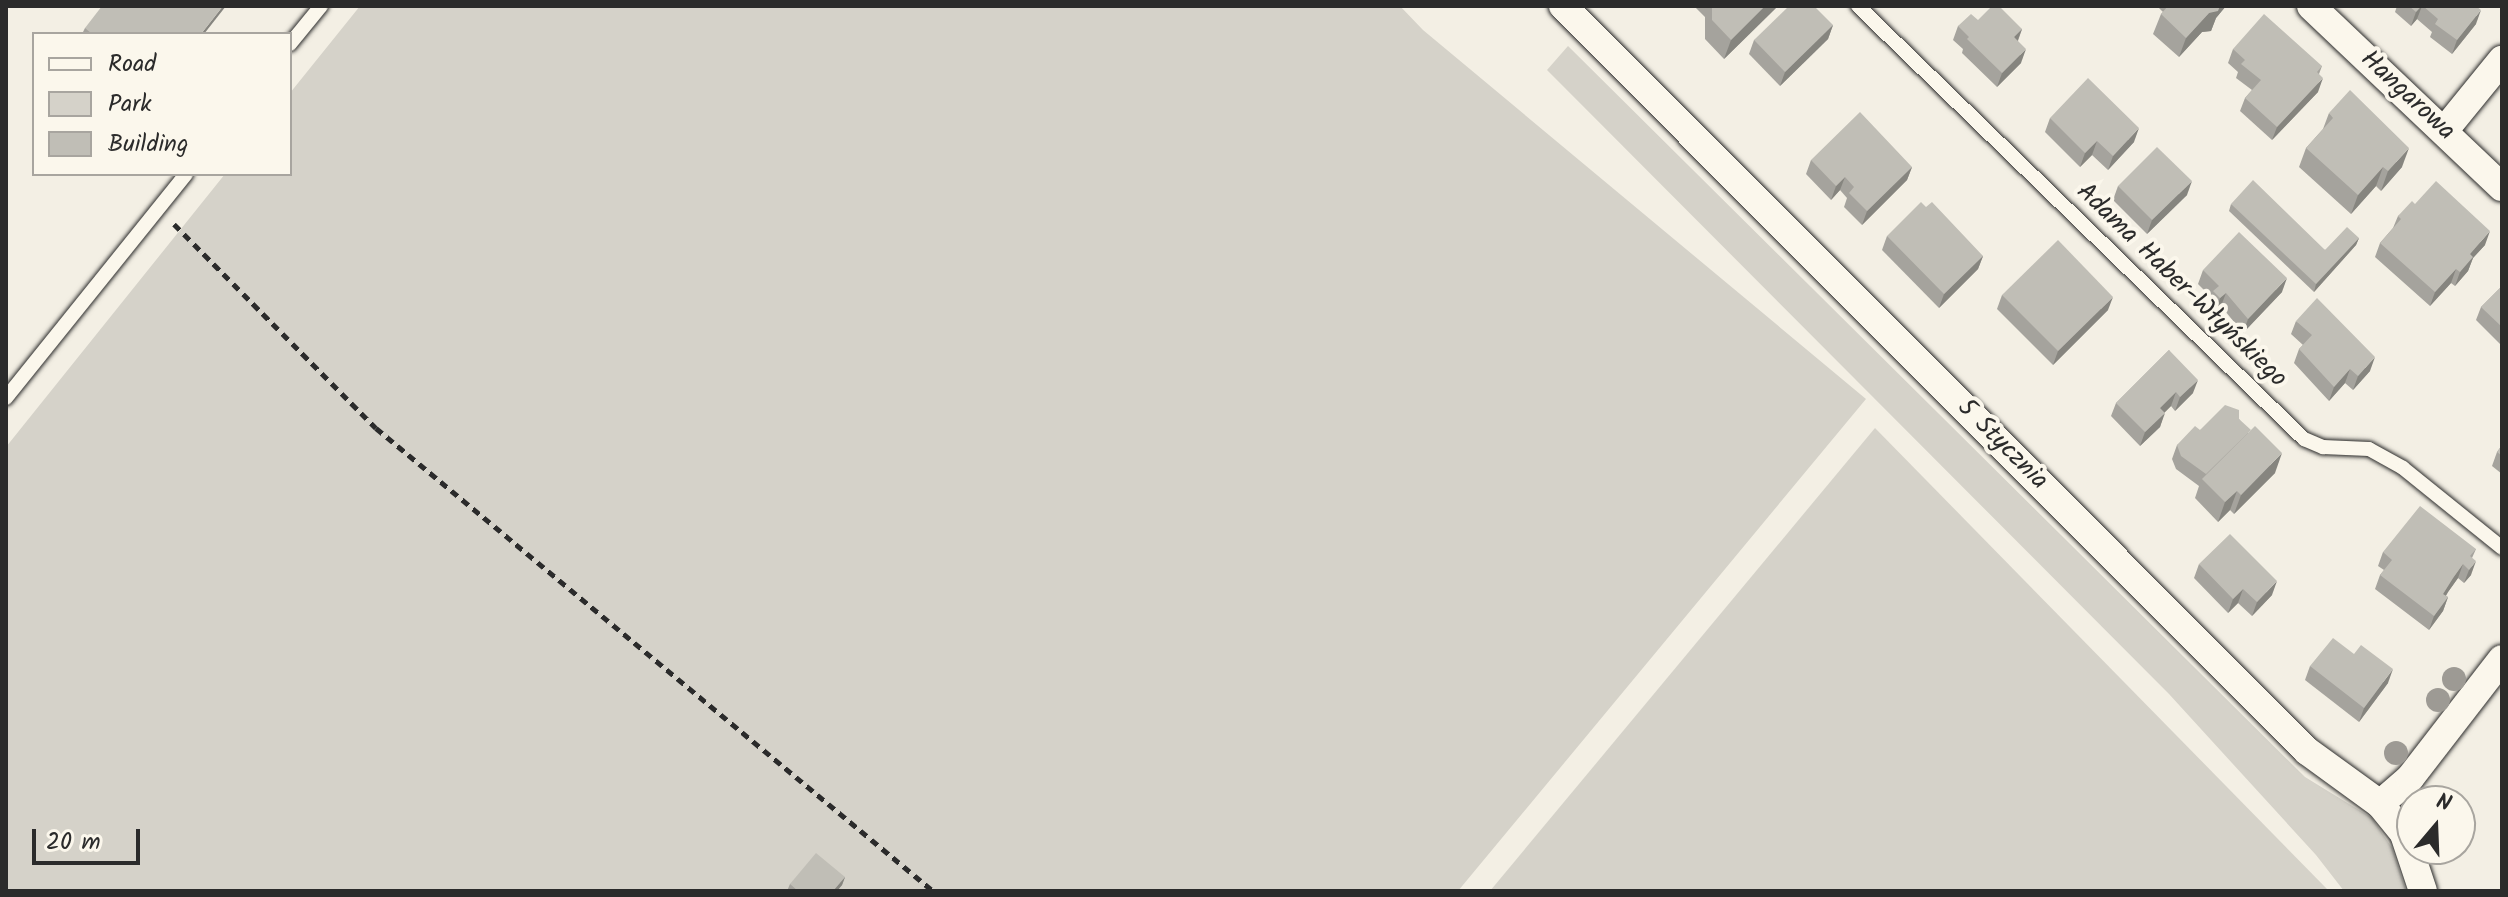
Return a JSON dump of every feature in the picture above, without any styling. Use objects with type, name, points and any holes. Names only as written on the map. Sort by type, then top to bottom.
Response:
[{"type":"street","name":"5 Stycznia","points":[[1563,6],[2307,751],[2380,804],[2404,834],[2423,891]]},
{"type":"street","name":"Hangarowa","points":[[2311,6],[2502,187]]},
{"type":"street","points":[[2444,131],[2502,60]]},
{"type":"street","points":[[2380,804],[2410,778],[2502,659]]},
{"type":"lane","points":[[292,42],[321,6]]},
{"type":"lane","name":"Adama Haber-Włyńskiego","points":[[1858,6],[2304,439],[2323,447],[2369,449],[2403,468],[2502,548]]},
{"type":"lane","points":[[6,398],[184,176]]},
{"type":"path","points":[[158,209],[201,247],[376,428],[933,891]]},
{"type":"green space","points":[[360,6],[1400,6],[1423,30],[1866,399],[1458,891],[6,891],[6,447],[223,176],[292,176],[292,91]]},
{"type":"green space","points":[[1568,46],[2305,777],[2372,818],[2392,848],[2406,891],[2344,891],[2316,855],[2169,694],[1547,70]]},
{"type":"green space","points":[[1875,428],[2327,889],[2326,891],[1490,891]]},
{"type":"building","points":[[102,6],[223,6],[203,32],[90,32],[85,28]]},
{"type":"building","points":[[1712,6],[1765,6],[1731,40],[1712,20]]},
{"type":"building","points":[[1789,6],[1814,6],[1833,25],[1785,72],[1754,40]]},
{"type":"building","points":[[1992,6],[1999,6],[2022,29],[2014,37],[2026,49],[2002,73],[1958,26],[1971,14],[1978,20]]},
{"type":"building","points":[[2168,6],[2220,6],[2218,11],[2209,13],[2186,38],[2161,14]]},
{"type":"building","points":[[2423,6],[2476,6],[2481,10],[2457,40],[2435,24],[2438,19]]},
{"type":"building","points":[[2264,14],[2322,66],[2317,72],[2323,78],[2277,127],[2245,98],[2261,80],[2241,64],[2245,60],[2233,49]]},
{"type":"building","points":[[2088,78],[2139,128],[2113,156],[2097,141],[2085,153],[2050,118]]},
{"type":"building","points":[[2350,90],[2409,148],[2388,171],[2383,167],[2358,195],[2306,148],[2333,118],[2329,113]]},
{"type":"building","points":[[1860,112],[1912,167],[1867,211],[1849,193],[1854,187],[1845,177],[1836,186],[1811,160]]},
{"type":"building","points":[[2157,147],[2192,181],[2152,220],[2118,186]]},
{"type":"building","points":[[2253,180],[2325,250],[2347,227],[2359,238],[2316,284],[2231,204]]},
{"type":"building","points":[[2436,181],[2490,231],[2470,254],[2473,257],[2460,272],[2456,269],[2435,292],[2380,243],[2401,219],[2398,216],[2412,201],[2415,204]]},
{"type":"building","points":[[1921,202],[1926,207],[1932,202],[1983,256],[1944,294],[1887,236]]},
{"type":"building","points":[[2239,232],[2287,278],[2248,319],[2226,293],[2220,298],[2213,291],[2219,286],[2203,270]]},
{"type":"building","points":[[2058,240],[2113,297],[2058,351],[2002,295]]},
{"type":"building","points":[[2502,286],[2502,327],[2481,307]]},
{"type":"building","points":[[2317,298],[2375,357],[2358,376],[2350,369],[2334,387],[2299,349],[2312,335],[2296,321]]},
{"type":"building","points":[[2169,350],[2198,380],[2180,397],[2176,392],[2160,408],[2165,413],[2145,432],[2116,403]]},
{"type":"building","points":[[2225,405],[2239,410],[2239,419],[2251,430],[2206,474],[2181,456],[2177,445],[2195,426],[2200,430]]},
{"type":"building","points":[[2255,426],[2282,453],[2241,495],[2237,491],[2225,502],[2202,479]]},
{"type":"building","points":[[2420,506],[2476,549],[2470,556],[2476,561],[2469,570],[2463,564],[2443,594],[2448,597],[2434,616],[2380,575],[2392,560],[2383,552]]},
{"type":"building","points":[[2230,534],[2277,581],[2257,602],[2243,589],[2233,599],[2199,564]]},
{"type":"building","points":[[2333,638],[2354,654],[2361,645],[2393,669],[2364,708],[2310,666]]},
{"type":"building","points":[[816,853],[845,877],[833,891],[798,891],[790,884]]}]
